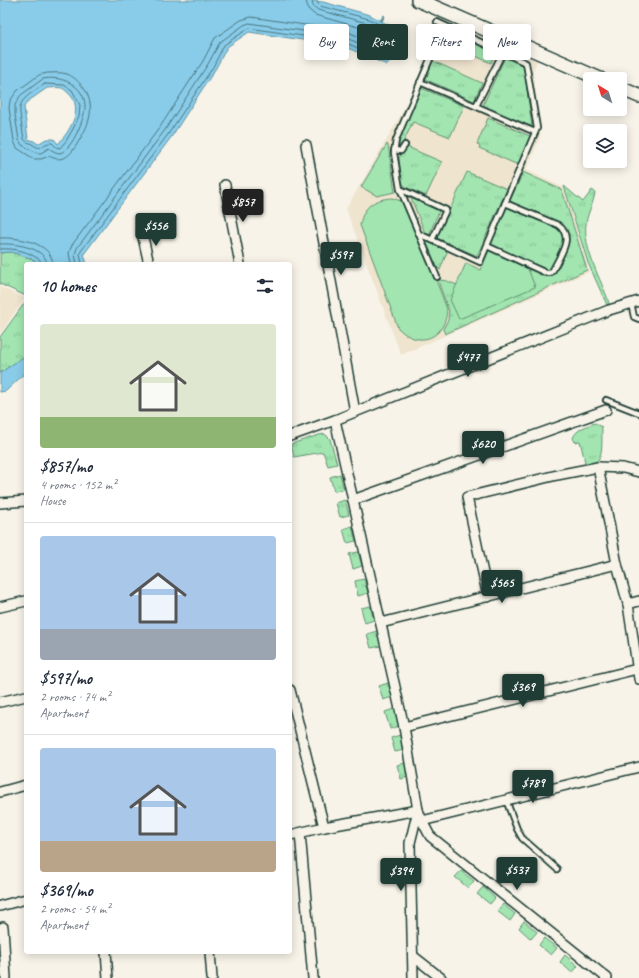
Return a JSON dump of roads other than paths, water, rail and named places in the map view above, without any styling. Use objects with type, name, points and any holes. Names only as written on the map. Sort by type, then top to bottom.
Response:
[{"type":"street","points":[[418,0],[584,72]]},
{"type":"street","points":[[627,91],[639,96]]},
{"type":"street","points":[[306,145],[355,412]]},
{"type":"street","points":[[225,185],[240,262]]},
{"type":"street","points":[[142,233],[149,262]]},
{"type":"street","points":[[292,435],[335,420],[609,310],[635,302]]},
{"type":"street","points":[[353,500],[606,410]]},
{"type":"street","points":[[335,420],[404,727],[418,810],[422,821],[430,836],[607,978]]},
{"type":"street","points":[[598,467],[617,564],[628,604],[639,679]]},
{"type":"street","points":[[488,597],[466,497],[557,474],[598,467],[622,468],[639,472]]},
{"type":"street","points":[[0,503],[24,501]]},
{"type":"street","points":[[381,623],[617,564]]},
{"type":"street","points":[[628,604],[639,601]]},
{"type":"street","points":[[0,606],[24,602]]},
{"type":"street","points":[[404,727],[637,669]]},
{"type":"street","points":[[0,702],[24,696]]},
{"type":"street","points":[[292,706],[294,723],[324,827]]},
{"type":"street","points":[[422,821],[639,767]]},
{"type":"street","points":[[0,792],[24,786]]},
{"type":"street","points":[[292,835],[324,827],[418,810]]},
{"type":"street","points":[[413,978],[410,843],[418,810]]},
{"type":"street","points":[[300,833],[312,978]]},
{"type":"street","points":[[0,906],[24,900]]},
{"type":"street","points":[[3,927],[6,978]]},
{"type":"street","points":[[106,954],[108,978]]},
{"type":"street","points":[[210,954],[212,978]]},
{"type":"street","points":[[413,956],[441,978]]},
{"type":"lane","points":[[437,22],[440,24]]},
{"type":"lane","points":[[429,60],[396,140],[394,150],[400,189],[437,277]]},
{"type":"lane","points":[[476,106],[499,60]]},
{"type":"lane","points":[[419,234],[480,262],[537,128],[526,63],[520,60]]},
{"type":"lane","points":[[420,82],[535,132]]},
{"type":"lane","points":[[394,150],[401,151],[405,144]]},
{"type":"lane","points":[[400,189],[446,210],[432,240]]},
{"type":"lane","points":[[487,246],[546,273],[550,273],[553,270],[566,241],[564,229],[558,225],[505,203]]},
{"type":"lane","points":[[635,302],[634,317],[639,320]]},
{"type":"lane","points":[[606,400],[639,413]]},
{"type":"lane","points":[[506,800],[516,829],[522,838],[557,869]]},
{"type":"water","points":[[0,0],[305,0],[323,2],[370,15],[387,24],[357,24],[357,52],[349,49],[349,24],[304,24],[304,40],[249,32],[227,47],[216,68],[172,136],[84,254],[86,262],[37,262],[30,258],[11,252],[0,253]],"holes":[[[47,88],[62,88],[69,93],[75,103],[75,115],[70,128],[58,144],[54,139],[46,139],[38,144],[28,139],[24,107],[27,102]]]},
{"type":"water","points":[[375,60],[392,60],[387,65]]},
{"type":"water","points":[[24,356],[24,374],[6,391],[0,392],[0,373]]},
{"type":"waterway","points":[[381,21],[384,16]]}]
